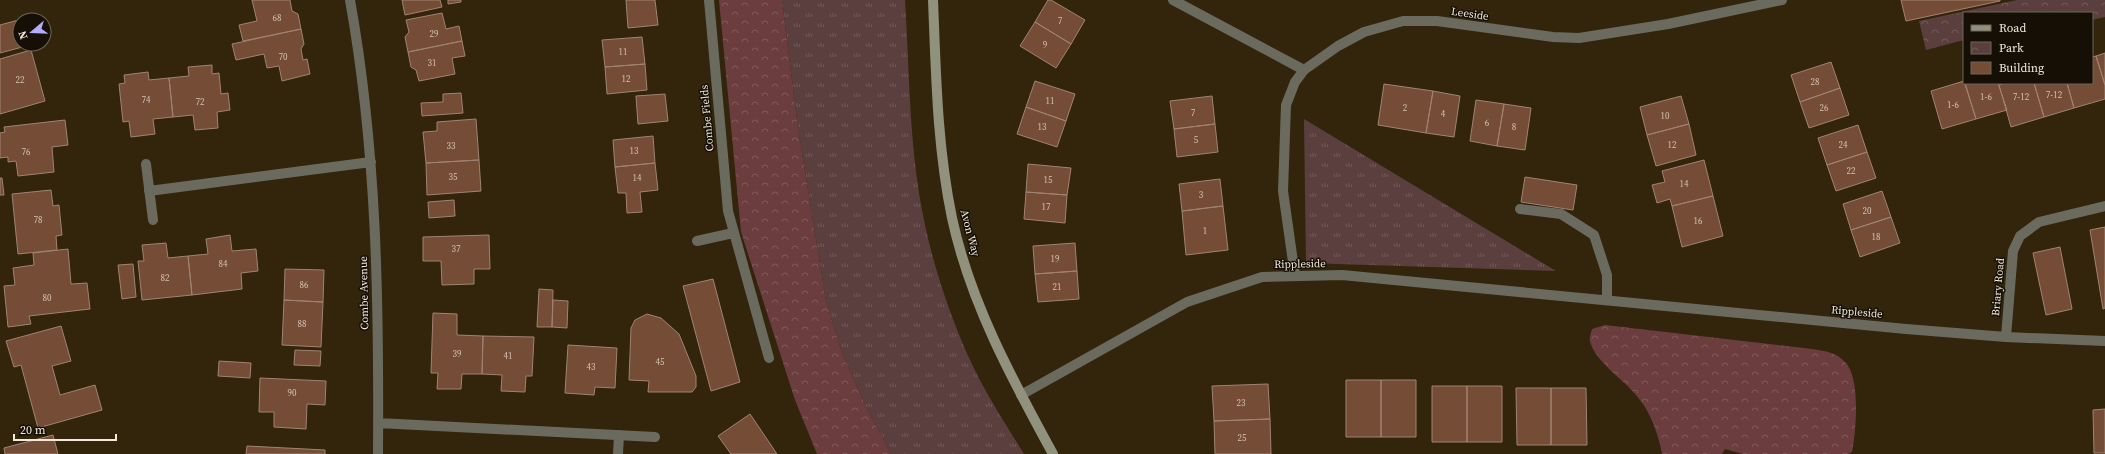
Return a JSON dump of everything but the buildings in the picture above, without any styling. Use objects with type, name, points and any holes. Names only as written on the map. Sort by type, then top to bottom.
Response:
[{"type":"street","name":"Combe Avenue","points":[[350,0],[365,90],[371,162],[374,211],[378,454]]},
{"type":"street","name":"Combe Fields","points":[[709,0],[722,154],[733,232],[769,358]]},
{"type":"street","name":"Avon Way","points":[[933,0],[939,121],[952,218],[963,255],[987,323],[1021,394],[1053,454]]},
{"type":"street","points":[[1173,0],[1304,70]]},
{"type":"street","name":"Leeside","points":[[1294,276],[1283,191],[1285,113],[1290,92],[1304,70],[1326,54],[1358,35],[1389,24],[1403,21],[1437,21],[1553,37],[1578,38],[1668,24],[1782,0]]},
{"type":"street","points":[[149,191],[371,162]]},
{"type":"street","points":[[146,164],[153,220]]},
{"type":"street","name":"Briary Road","points":[[2006,337],[2013,251],[2020,236],[2039,222],[2105,206]]},
{"type":"street","points":[[1520,209],[1561,214],[1594,235],[1608,275],[1607,300]]},
{"type":"street","points":[[698,241],[733,232]]},
{"type":"street","name":"Rippleside","points":[[1021,394],[1187,302],[1262,276],[1342,275],[2006,337],[2105,341]]},
{"type":"street","points":[[378,423],[655,437]]},
{"type":"street","points":[[618,454],[619,435]]},
{"type":"green space","points":[[719,0],[782,0],[798,128],[826,301],[842,353],[867,409],[891,454],[817,454],[795,400],[741,232]]},
{"type":"green space","points":[[782,0],[905,0],[913,145],[919,193],[927,236],[939,278],[961,340],[989,396],[1024,454],[891,454],[867,409],[842,353],[826,301],[798,128]]},
{"type":"green space","points":[[2017,0],[2105,0],[2105,17],[2093,20],[2093,12],[1963,12],[1963,40],[1926,50],[1919,21]]},
{"type":"green space","points":[[1304,119],[1556,271],[1306,263]]},
{"type":"green space","points":[[1605,325],[1821,350],[1838,356],[1845,362],[1850,370],[1855,392],[1856,419],[1852,452],[1848,454],[1743,454],[1725,449],[1722,454],[1662,454],[1659,440],[1648,412],[1634,393],[1598,357],[1593,349],[1590,340],[1592,329]]}]
